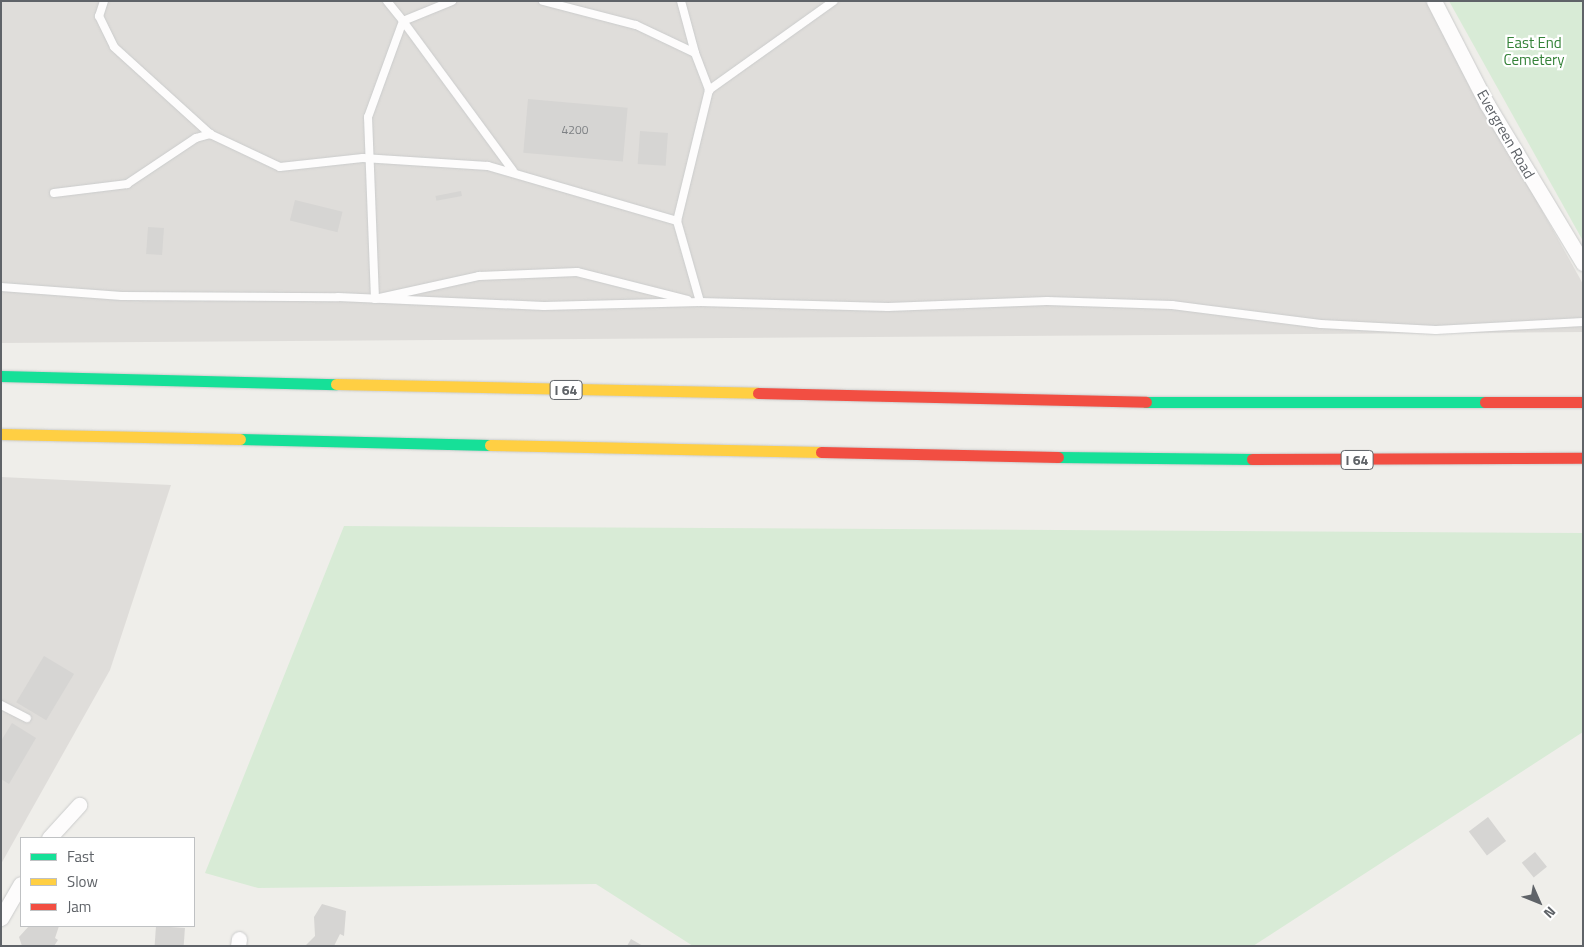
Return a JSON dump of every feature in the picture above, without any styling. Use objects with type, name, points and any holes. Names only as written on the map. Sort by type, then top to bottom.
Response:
[{"type":"highway","name":"I 64","points":[[1,376],[1132,402],[1583,402]]},
{"type":"highway","name":"I 64","points":[[1,434],[1131,459],[1583,458]]},
{"type":"street","name":"Evergreen Road","points":[[1434,1],[1487,104],[1583,264]]},
{"type":"street","points":[[50,837],[79,805]]},
{"type":"street","points":[[1,918],[20,886]]},
{"type":"lane","points":[[104,1],[99,16],[114,47],[210,134],[280,167],[370,158],[417,158],[513,171],[677,221]]},
{"type":"lane","points":[[388,1],[513,171]]},
{"type":"lane","points":[[375,299],[368,117],[403,21],[452,1]]},
{"type":"lane","points":[[543,1],[636,25],[695,53]]},
{"type":"lane","points":[[681,1],[695,53],[708,90],[677,221],[700,302]]},
{"type":"lane","points":[[708,90],[834,1]]},
{"type":"lane","points":[[54,193],[127,184],[196,138],[210,134]]},
{"type":"lane","points":[[375,299],[479,276],[577,272],[700,302]]},
{"type":"lane","points":[[1,287],[122,296],[375,299],[544,306],[700,302],[888,307],[1047,301],[1172,306],[1321,324],[1436,330],[1583,322]]},
{"type":"lane","points":[[1,704],[27,718]]},
{"type":"shaded area","points":[[1,1],[1426,1],[1583,284],[1583,332],[1,343]]},
{"type":"shaded area","points":[[1,477],[171,485],[110,670],[1,864]]},
{"type":"green space","name":"East End Cemetery","points":[[1449,1],[1583,1],[1583,241]]},
{"type":"green space","points":[[344,526],[1583,533],[1583,732],[1253,946],[693,946],[596,884],[258,888],[205,873]]},
{"type":"building","points":[[528,99],[628,108],[623,162],[523,153]]},
{"type":"building","points":[[640,131],[668,133],[666,166],[638,164]]},
{"type":"building","points":[[461,191],[462,196],[436,201],[435,196]]},
{"type":"building","points":[[295,200],[343,212],[337,232],[290,220]]},
{"type":"building","points":[[148,227],[164,228],[162,255],[146,254]]},
{"type":"building","points":[[44,656],[74,674],[46,720],[16,702]]},
{"type":"building","points":[[12,723],[36,738],[9,784],[1,779],[1,741]]},
{"type":"building","points":[[1488,817],[1506,841],[1487,855],[1469,831]]},
{"type":"building","points":[[1535,852],[1547,867],[1534,877],[1522,863]]},
{"type":"building","points":[[322,904],[346,911],[344,936],[340,934],[334,946],[305,946],[315,936],[314,917]]},
{"type":"building","points":[[28,927],[59,927],[55,938],[58,940],[54,946],[22,946],[19,937]]},
{"type":"building","points":[[156,927],[185,928],[184,946],[155,946]]},
{"type":"building","points":[[631,939],[643,946],[627,946]]},
{"type":"traffic: fast","points":[[1,376],[336,384]]},
{"type":"traffic: fast","points":[[1146,402],[1485,402]]},
{"type":"traffic: fast","points":[[240,439],[490,445]]},
{"type":"traffic: fast","points":[[1058,457],[1252,459]]},
{"type":"traffic: slow","points":[[336,384],[758,393]]},
{"type":"traffic: slow","points":[[1,434],[240,439]]},
{"type":"traffic: slow","points":[[490,445],[821,452]]},
{"type":"traffic: jam","points":[[758,393],[1146,402]]},
{"type":"traffic: jam","points":[[1485,402],[1583,402]]},
{"type":"traffic: jam","points":[[821,452],[1058,457]]},
{"type":"traffic: jam","points":[[1252,459],[1583,458]]}]
